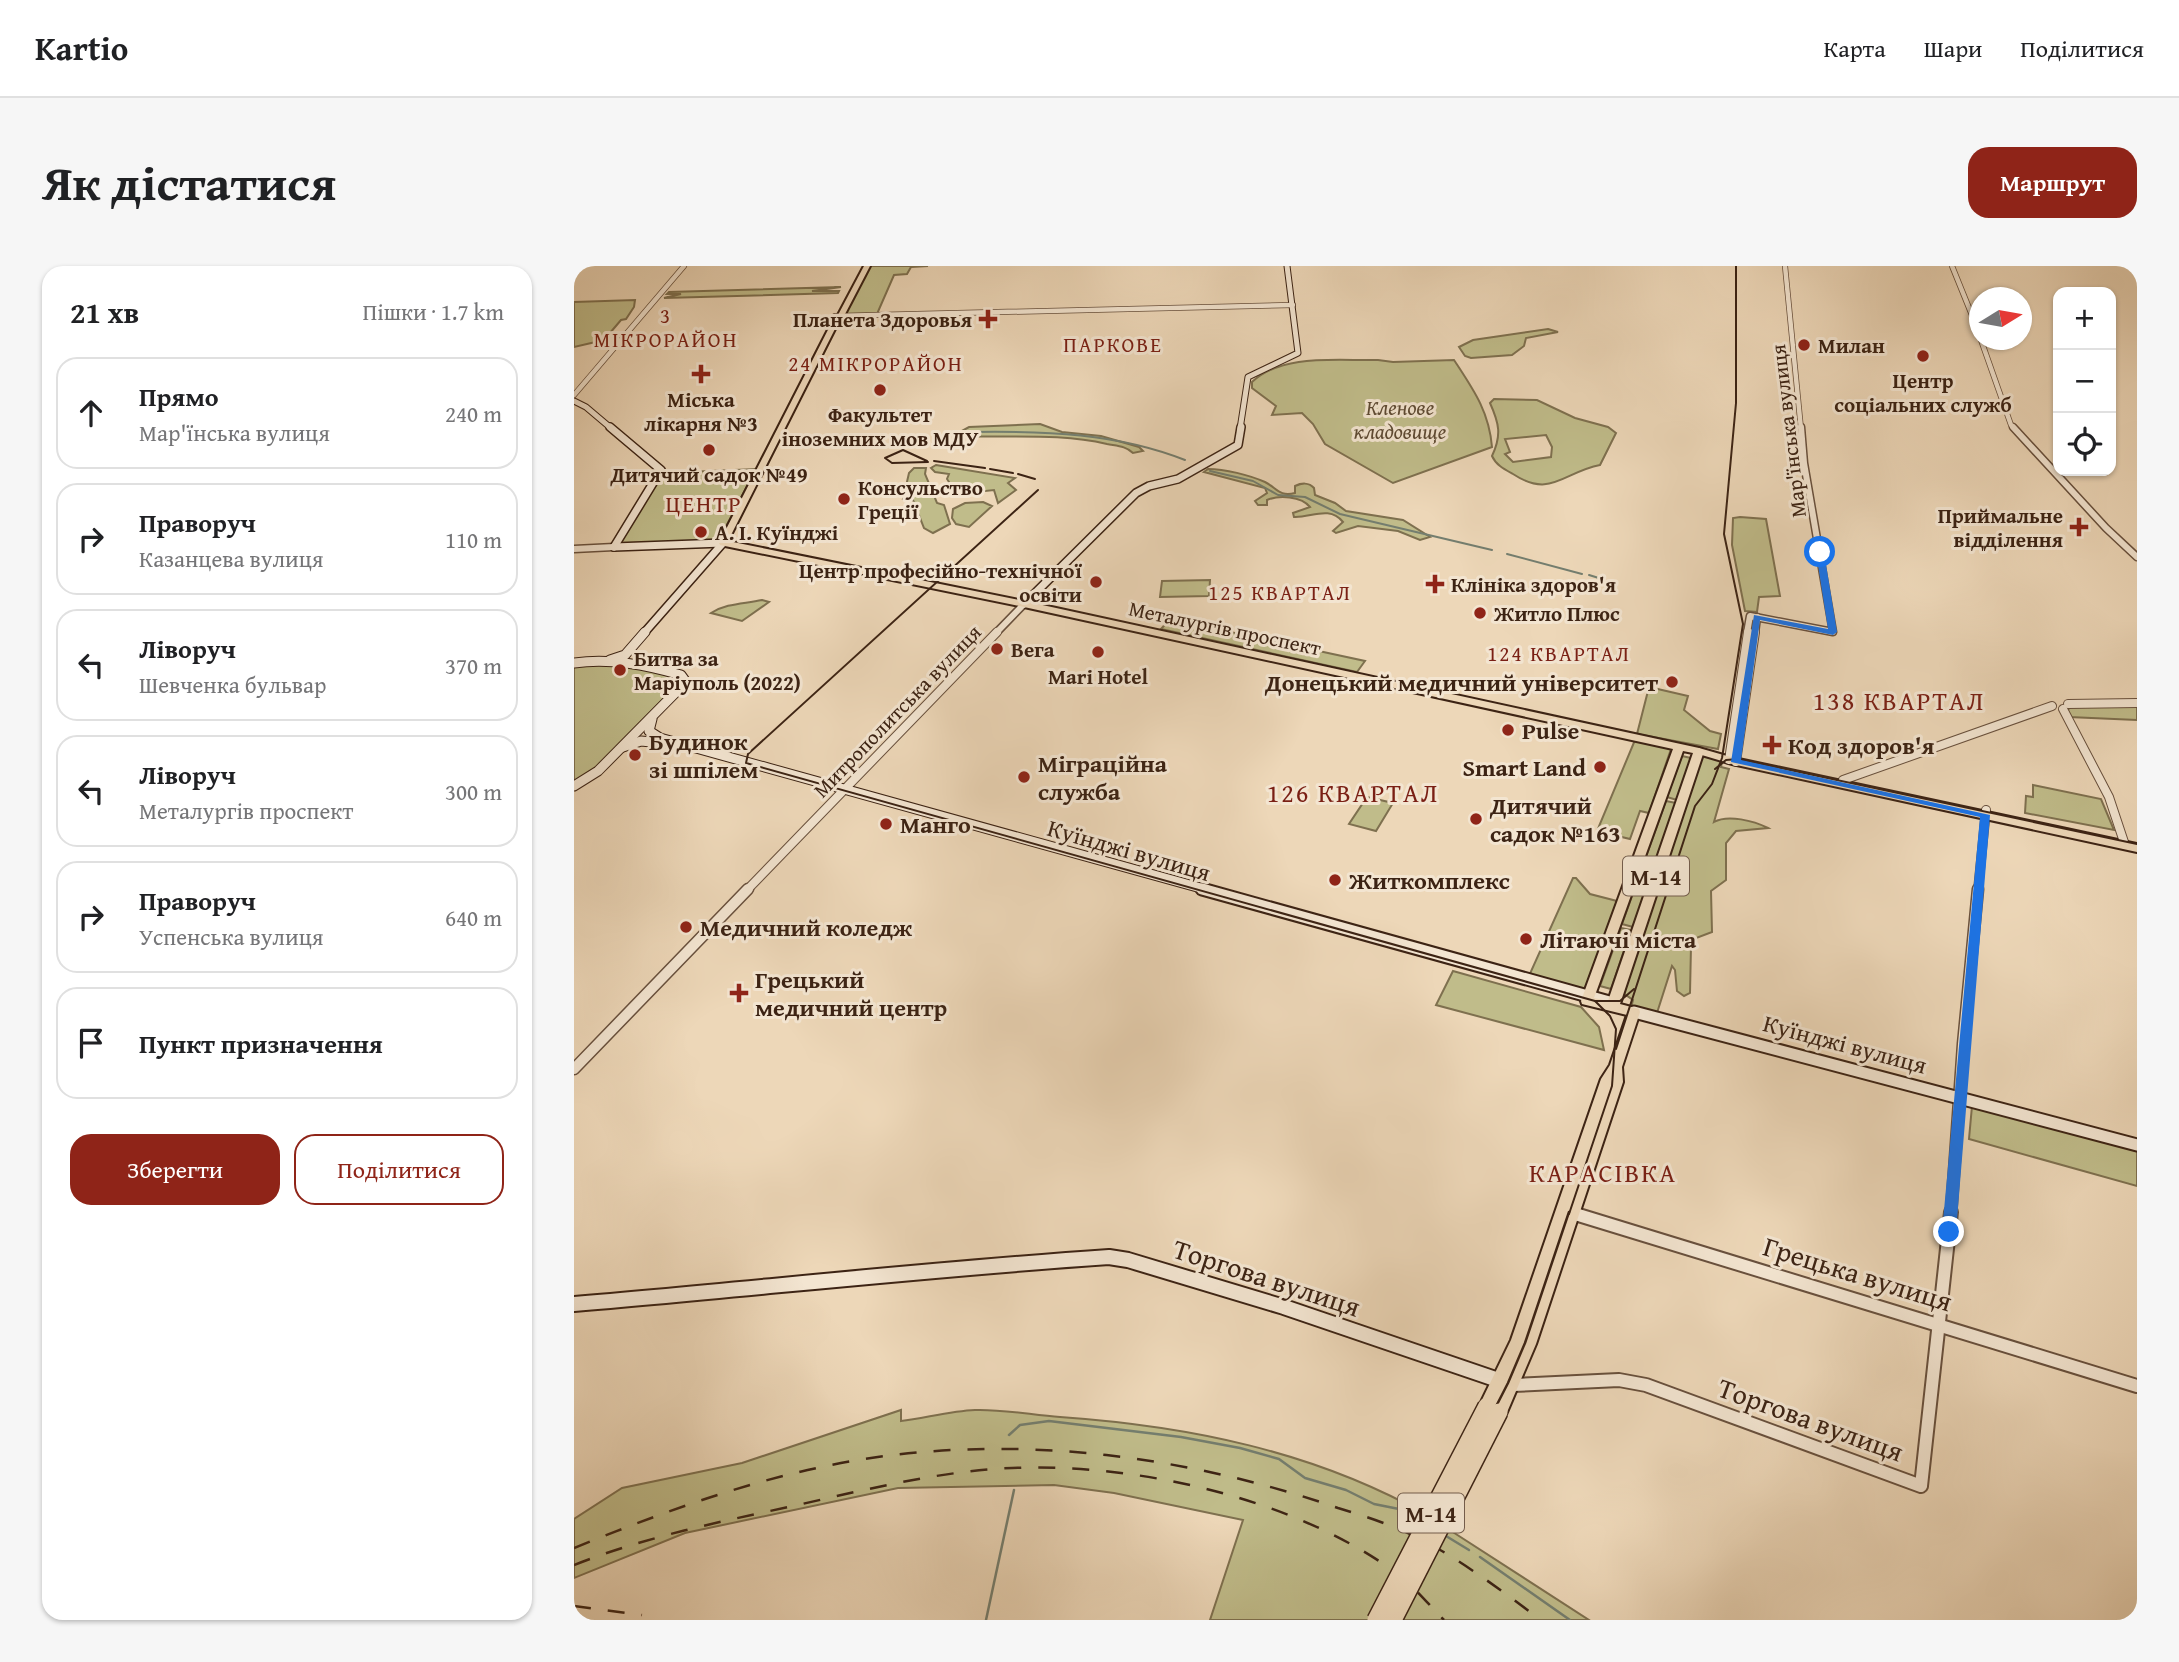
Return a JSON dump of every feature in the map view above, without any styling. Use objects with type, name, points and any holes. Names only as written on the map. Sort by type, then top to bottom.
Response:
[{"type":"highway","name":"Металургів проспект","points":[[1679,747],[1699,751]]},
{"type":"highway","name":"М-14","points":[[1376,1620],[1493,1409]]},
{"type":"highway","name":"М-14","points":[[1394,1620],[1493,1409]]},
{"type":"main road","points":[[604,661],[625,654],[723,543],[861,266]]},
{"type":"main road","points":[[837,317],[867,266]]},
{"type":"main road","name":"Митрополитська вулиця","points":[[1024,604],[1136,493],[1155,484],[1178,479],[1236,447],[1240,440],[1248,377],[1257,369],[1291,359],[1298,353],[1287,266]]},
{"type":"main road","points":[[574,401],[586,407],[661,471],[614,547]]},
{"type":"main road","name":"Металургів проспект","points":[[614,547],[723,543],[1024,604],[1679,747]]},
{"type":"main road","points":[[625,654],[625,660],[630,663]]},
{"type":"main road","points":[[574,663],[630,663],[675,673],[686,680],[682,688],[598,771],[574,786]]},
{"type":"main road","name":"Куїнджі вулиця","points":[[652,719],[648,729],[657,737],[843,791]]},
{"type":"main road","name":"Куїнджі вулиця","points":[[623,747],[641,741],[657,741],[1588,999],[2137,1145]]},
{"type":"main road","name":"М-14","points":[[1588,999],[1679,747]]},
{"type":"main road","name":"Металургів проспект","points":[[1699,751],[1861,782]]},
{"type":"main road","name":"М-14","points":[[1493,1409],[1506,1382],[1616,1082],[1621,1008],[1638,930],[1699,751]]},
{"type":"main road","name":"Металургів проспект","points":[[1733,759],[1861,782],[1985,813],[2131,844]]},
{"type":"main road","points":[[1661,798],[1681,802]]},
{"type":"main road","points":[[1615,925],[1638,930]]},
{"type":"main road","name":"Торгова вулиця","points":[[574,1304],[771,1287],[944,1268],[1117,1258],[1284,1307],[1506,1382]]},
{"type":"street","points":[[574,395],[684,266]]},
{"type":"street","name":"Мар'їнська вулиця","points":[[1733,759],[1753,616],[1833,632],[1804,463],[1785,266]]},
{"type":"street","points":[[1952,266],[1969,309]]},
{"type":"street","points":[[837,317],[1293,305]]},
{"type":"street","points":[[1984,350],[2009,421],[2106,528],[2137,558]]},
{"type":"street","name":"Металургів проспект","points":[[574,549],[614,547]]},
{"type":"street","name":"Митрополитська вулиця","points":[[574,1069],[1024,604]]},
{"type":"street","points":[[1861,782],[2052,706],[2137,703]]},
{"type":"street","points":[[2065,707],[2131,844]]},
{"type":"street","points":[[1938,1325],[1952,1205],[1985,813]]},
{"type":"street","name":"Грецька вулиця","points":[[1568,1212],[2137,1386]]},
{"type":"street","name":"Торгова вулиця","points":[[1506,1382],[1619,1380],[1646,1385],[1921,1486],[1938,1325]]},
{"type":"green space","points":[[869,266],[928,266],[911,267],[907,274],[894,275],[877,314],[845,314]]},
{"type":"green space","points":[[841,287],[812,291],[839,291],[838,293],[664,298],[681,294],[667,294],[669,292]]},
{"type":"green space","points":[[635,300],[626,319],[621,320],[604,340],[574,347],[574,302]]},
{"type":"green space","points":[[1548,329],[1558,332],[1526,338],[1524,346],[1512,355],[1471,358],[1465,356],[1459,347],[1473,340]]},
{"type":"green space","name":"Кленове кладовище","points":[[1454,360],[1484,411],[1492,447],[1393,483],[1325,444],[1313,424],[1302,413],[1272,415],[1276,406],[1252,388],[1252,382],[1279,366],[1312,361]]},
{"type":"green space","points":[[1494,399],[1537,400],[1575,418],[1608,427],[1616,433],[1600,465],[1557,482],[1537,484],[1506,470],[1492,456],[1498,429],[1490,403]],"holes":[[[1546,435],[1552,447],[1551,457],[1513,462],[1505,454],[1510,452],[1505,439]]]},
{"type":"green space","points":[[1040,424],[1062,432],[1101,436],[1139,447],[1143,451],[1133,453],[1121,447],[1071,438],[963,436],[958,433],[969,427]]},
{"type":"green space","points":[[936,465],[1015,478],[1008,483],[1016,490],[998,503],[994,490],[957,494],[947,479],[949,474],[935,472],[931,468]]},
{"type":"green space","points":[[914,468],[926,468],[925,474],[937,503],[944,505],[950,524],[933,533],[924,528],[913,500],[903,499],[909,473]]},
{"type":"green space","points":[[756,469],[720,538],[713,541],[618,545],[663,473]]},
{"type":"green space","points":[[1208,469],[1252,477],[1285,494],[1295,493],[1295,486],[1307,484],[1314,488],[1315,495],[1346,511],[1403,520],[1430,537],[1420,540],[1398,531],[1358,526],[1336,533],[1333,531],[1343,522],[1332,514],[1294,517],[1293,513],[1310,507],[1301,501],[1284,497],[1267,500],[1267,505],[1258,505],[1255,501],[1267,493],[1265,488],[1204,472]]},
{"type":"green space","points":[[983,502],[992,506],[969,527],[956,524],[952,518],[953,509],[965,503]]},
{"type":"green space","points":[[1733,518],[1766,519],[1780,596],[1759,597],[1757,612],[1745,611],[1732,545]]},
{"type":"green space","points":[[1210,580],[1209,596],[1160,597],[1162,581]]},
{"type":"green space","points":[[762,600],[769,602],[742,621],[711,613],[729,606]]},
{"type":"green space","points":[[1170,619],[1365,661],[1357,672],[1161,629]]},
{"type":"green space","points":[[611,663],[672,674],[682,681],[592,771],[574,783],[574,665]]},
{"type":"green space","points":[[1649,687],[1688,696],[1684,710],[1710,731],[1721,734],[1718,749],[1637,734]]},
{"type":"green space","points":[[2137,705],[2137,720],[2069,717],[2066,711],[2071,707]]},
{"type":"green space","points":[[1635,740],[1671,749],[1649,813],[1640,811],[1630,839],[1597,831]]},
{"type":"green space","points":[[1702,755],[1722,761],[1721,767],[1729,769],[1714,822],[1734,819],[1768,828],[1736,831],[1726,843],[1726,880],[1711,891],[1712,932],[1696,938],[1691,946],[1690,993],[1684,996],[1677,991],[1675,970],[1672,966],[1656,1016],[1631,1008],[1633,1000],[1623,993]]},
{"type":"green space","points":[[1682,756],[1691,758],[1677,800],[1667,797]]},
{"type":"green space","points":[[2033,785],[2101,799],[2114,830],[2025,813],[2026,796],[2033,797]]},
{"type":"green space","points":[[1367,797],[1393,803],[1376,831],[1349,824]]},
{"type":"green space","points":[[1666,801],[1676,803],[1633,927],[1622,924]]},
{"type":"green space","points":[[1573,878],[1590,894],[1617,901],[1584,993],[1528,978]]},
{"type":"green space","points":[[1621,928],[1631,930],[1611,989],[1600,986]]},
{"type":"green space","points":[[1453,971],[1581,1007],[1599,1027],[1604,1050],[1436,1005]]},
{"type":"green space","points":[[1972,1106],[2137,1151],[2137,1186],[1969,1139]]},
{"type":"green space","points":[[901,1410],[901,1421],[966,1411],[996,1410],[1108,1421],[1203,1435],[1295,1458],[1340,1474],[1427,1515],[1372,1620],[1210,1620],[1243,1520],[1114,1493],[1054,1485],[898,1488],[685,1533],[574,1578],[574,1519],[622,1488],[742,1463]]},
{"type":"green space","points":[[1445,1527],[1589,1620],[1398,1620]]},
{"type":"waterway","points":[[973,432],[1054,433],[1107,439],[1185,460]]},
{"type":"waterway","points":[[1210,471],[1253,481],[1278,495],[1305,497],[1340,514],[1492,550]]},
{"type":"waterway","points":[[1507,554],[1582,574]]},
{"type":"waterway","points":[[1589,575],[1602,579]]},
{"type":"waterway","points":[[1009,1435],[1020,1425],[1049,1421],[1181,1437],[1240,1448],[1279,1459],[1305,1478],[1346,1490],[1374,1504],[1404,1510],[1420,1520]]},
{"type":"waterway","points":[[986,1620],[1014,1490]]},
{"type":"waterway","points":[[1446,1536],[1469,1550]]},
{"type":"waterway","points":[[1480,1557],[1570,1620]]},
{"type":"tram line","points":[[1719,766],[1743,624],[1724,534],[1736,403],[1736,266]]},
{"type":"tram line","points":[[927,461],[903,450],[885,458],[892,463],[928,462]]},
{"type":"tram line","points":[[934,461],[985,468]]},
{"type":"tram line","points":[[990,469],[1013,473]]},
{"type":"tram line","points":[[1018,474],[1035,479]]},
{"type":"tram line","points":[[1038,490],[748,754],[746,763],[1595,1001]]},
{"type":"tram line","points":[[1719,766],[1726,760],[1738,759],[2137,844]]},
{"type":"tram line","points":[[1616,1049],[1695,806],[1712,784],[1719,766]]},
{"type":"tram line","points":[[1715,769],[1719,766]]},
{"type":"tram line","points":[[1595,1001],[1620,1001],[1634,989]]},
{"type":"tram line","points":[[1569,1214],[1612,1086],[1616,1029],[1610,1016],[1595,1001]]},
{"type":"tram line","points":[[1387,1620],[1508,1383],[1525,1343],[1569,1212]]},
{"type":"railway","points":[[574,1548],[698,1501],[826,1466],[890,1455],[954,1450],[1019,1449],[1085,1453],[1214,1473],[1277,1489],[1382,1523],[1442,1551],[1541,1620]]},
{"type":"railway","points":[[574,1565],[682,1531],[902,1482],[984,1470],[1060,1468],[1161,1479],[1262,1505],[1310,1524],[1354,1546],[1395,1572],[1444,1620]]},
{"type":"railway","points":[[574,1606],[642,1615]]},
{"type":"place","name":"Планета Здоровья","points":[[988,319]]},
{"type":"place","name":"Милан","points":[[1804,345]]},
{"type":"place","name":"Центр соціальних служб","points":[[1923,356]]},
{"type":"place","name":"Міська лікарня №3","points":[[701,374]]},
{"type":"place","name":"Факультет іноземних мов МДУ","points":[[880,390]]},
{"type":"place","name":"Дитячий садок №49","points":[[709,450]]},
{"type":"place","name":"Консульство Греції","points":[[844,499]]},
{"type":"place","name":"Приймальне відділення","points":[[2079,527]]},
{"type":"place","name":"А. І. Куїнджі","points":[[701,532]]},
{"type":"place","name":"Центр професійно-технічної освіти","points":[[1096,582]]},
{"type":"place","name":"Клініка здоров'я","points":[[1435,584]]},
{"type":"place","name":"Житло Плюс","points":[[1480,613]]},
{"type":"place","name":"Вега","points":[[997,649]]},
{"type":"place","name":"Mari Hotel","points":[[1098,652]]},
{"type":"place","name":"Битва за Маріуполь (2022)","points":[[620,670]]},
{"type":"place","name":"Донецький медичний університет","points":[[1672,682]]},
{"type":"place","name":"Pulse","points":[[1508,730]]},
{"type":"place","name":"Код здоров'я","points":[[1772,745]]},
{"type":"place","name":"Будинок зі шпілем","points":[[635,755]]},
{"type":"place","name":"Smart Land","points":[[1600,767]]},
{"type":"place","name":"Міграційна служба","points":[[1024,777]]},
{"type":"place","name":"Дитячий садок №163","points":[[1476,819]]},
{"type":"place","name":"Манго","points":[[886,824]]},
{"type":"place","name":"Житкомплекс","points":[[1335,880]]},
{"type":"place","name":"Медичний коледж","points":[[686,927]]},
{"type":"place","name":"Літаючі міста","points":[[1526,939]]},
{"type":"place","name":"Грецький медичний центр","points":[[739,993]]},
{"type":"district","name":"3 МІКРОРАЙОН","points":[[666,327]]},
{"type":"district","name":"ПАРКОВЕ","points":[[1113,344]]},
{"type":"district","name":"24 МІКРОРАЙОН","points":[[876,363]]},
{"type":"district","name":"ЦЕНТР","points":[[704,503]]},
{"type":"district","name":"125 КВАРТАЛ","points":[[1280,592]]},
{"type":"district","name":"124 КВАРТАЛ","points":[[1559,653]]},
{"type":"district","name":"138 КВАРТАЛ","points":[[1899,700]]},
{"type":"district","name":"126 КВАРТАЛ","points":[[1353,792]]},
{"type":"district","name":"КАРАСІВКА","points":[[1603,1172]]},
{"type":"route","points":[[1820,552],[1833,632],[1757,617],[1736,762],[1985,815],[1949,1232]]}]
